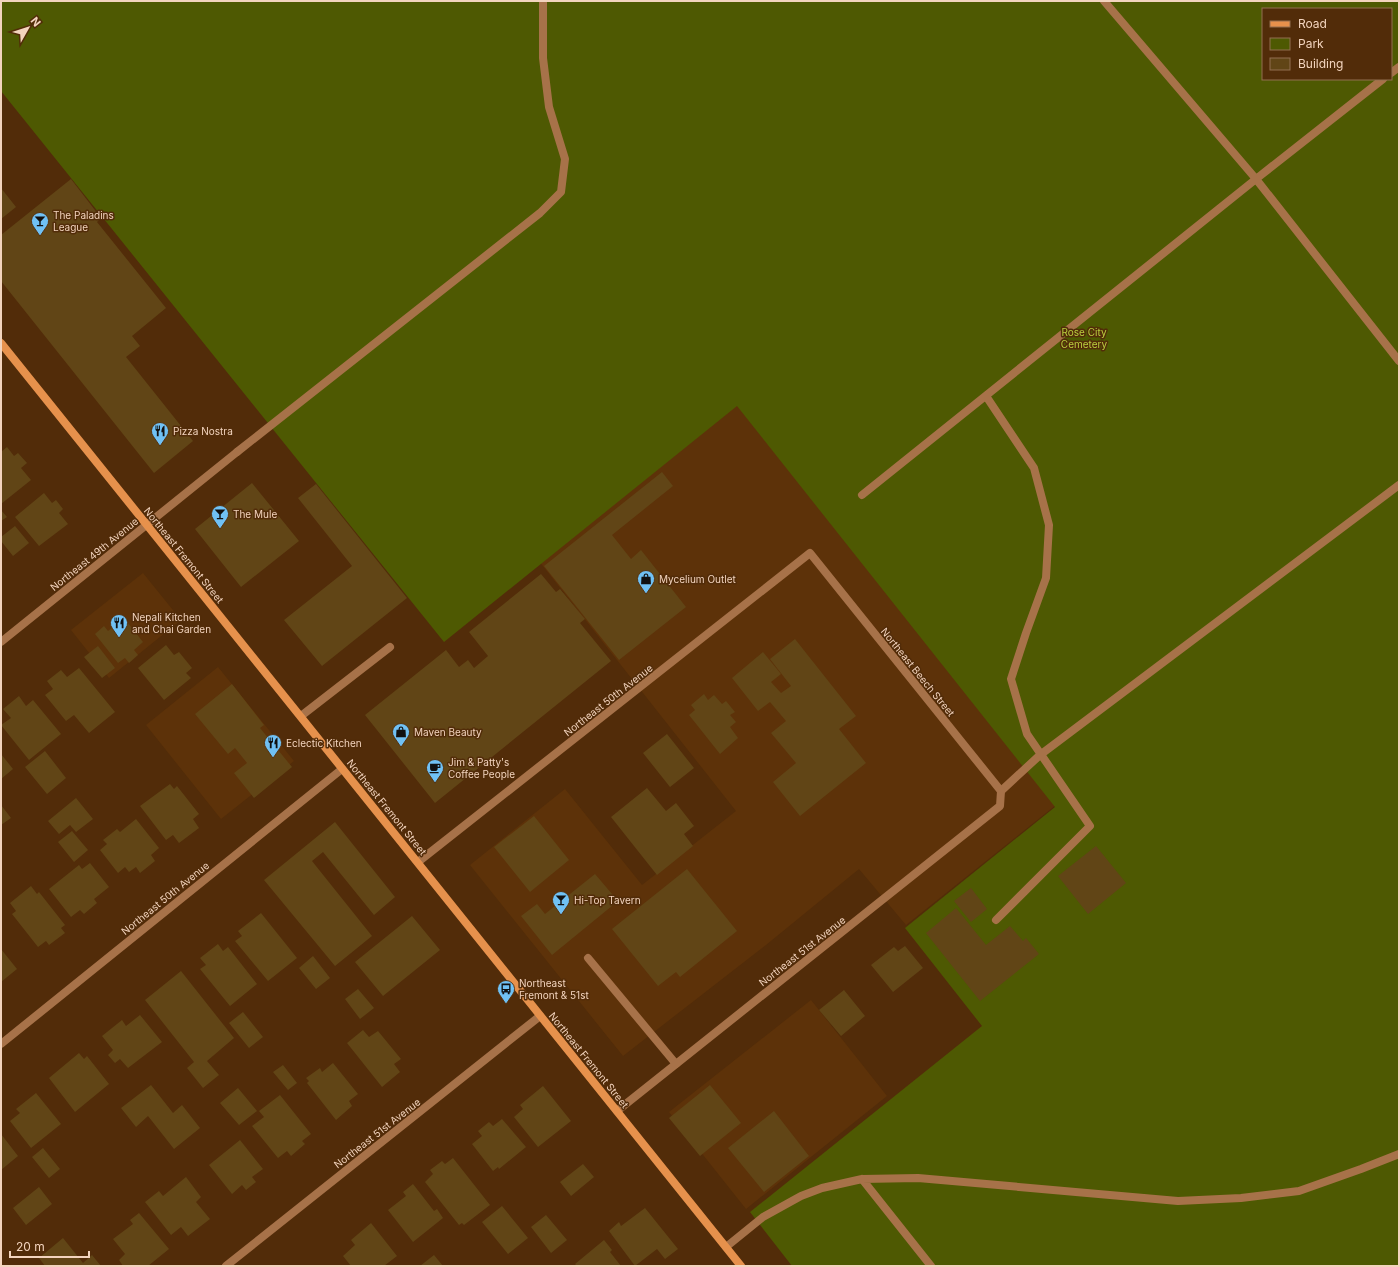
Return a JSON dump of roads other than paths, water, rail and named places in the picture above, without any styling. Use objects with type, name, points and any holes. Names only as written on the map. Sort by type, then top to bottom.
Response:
[{"type":"main road","name":"Northeast Fremont Street","points":[[1,343],[726,1247],[736,1264]]},
{"type":"street","name":"Northeast 49th Avenue","points":[[1,642],[237,452],[540,213],[561,192],[565,159],[549,107],[543,58],[543,1]]},
{"type":"street","points":[[1104,1],[1256,179],[1399,361]]},
{"type":"street","points":[[862,495],[1382,80]]},
{"type":"street","points":[[986,396],[1034,468],[1050,524],[1046,578],[1011,679],[1027,734],[1090,826],[996,920]]},
{"type":"street","points":[[1001,791],[1040,755],[1399,485]]},
{"type":"street","name":"Northeast Beech Street","points":[[810,553],[1001,791]]},
{"type":"street","name":"Northeast 50th Avenue","points":[[418,862],[810,553]]},
{"type":"street","points":[[301,716],[390,647]]},
{"type":"street","name":"Northeast 50th Avenue","points":[[1,1044],[342,769]]},
{"type":"street","name":"Northeast 51st Avenue","points":[[617,1111],[1000,806],[1001,791]]},
{"type":"street","points":[[588,958],[676,1064]]},
{"type":"street","name":"Northeast 51st Avenue","points":[[226,1266],[540,1016]]},
{"type":"street","points":[[726,1247],[764,1217],[801,1196],[828,1186],[862,1178],[918,1178],[1186,1201],[1241,1198],[1298,1191],[1399,1154]]},
{"type":"street","points":[[862,1178],[931,1266]]},
{"type":"place","name":"The Paladins League","points":[[40,236]]},
{"type":"place","name":"Pizza Nostra","points":[[160,446]]},
{"type":"place","name":"The Mule","points":[[220,529]]},
{"type":"place","name":"Mycelium Outlet","points":[[646,594]]},
{"type":"place","name":"Nepali Kitchen and Chai Garden","points":[[119,638]]},
{"type":"place","name":"Maven Beauty","points":[[401,747]]},
{"type":"place","name":"Eclectic Kitchen","points":[[273,758]]},
{"type":"place","name":"Jim & Patty's Coffee People","points":[[435,783]]},
{"type":"place","name":"Hi-Top Tavern","points":[[561,915]]},
{"type":"place","name":"Northeast Fremont & 51st","points":[[506,1004]]},
{"type":"park label","name":"Rose City Cemetery","points":[[1084,338]]}]
